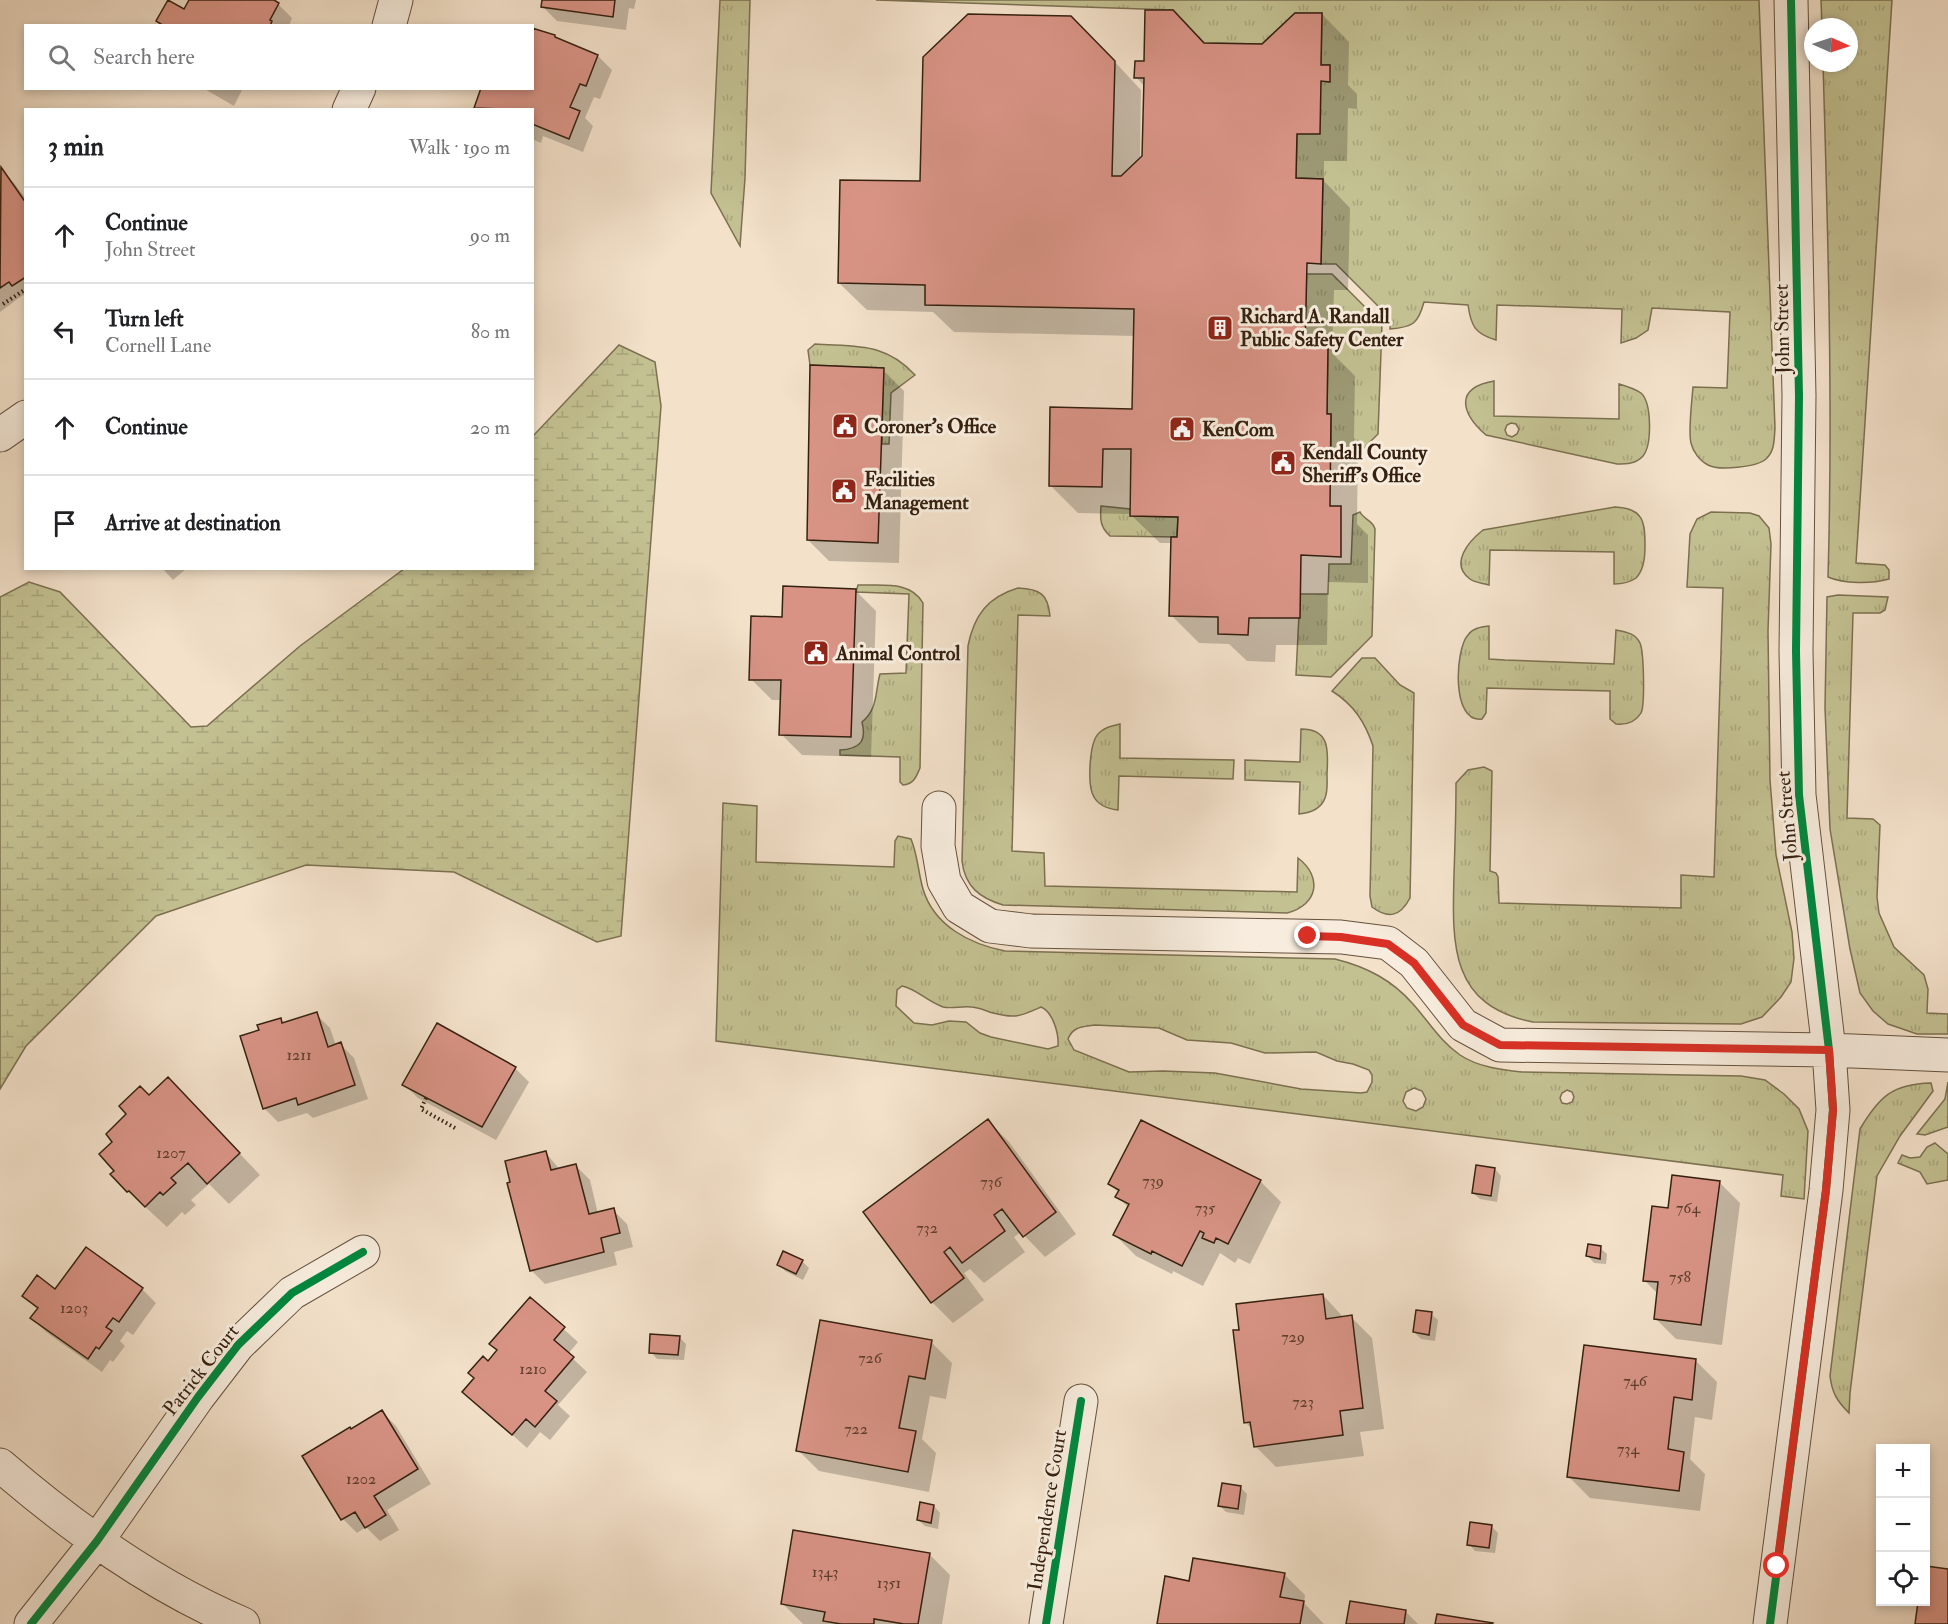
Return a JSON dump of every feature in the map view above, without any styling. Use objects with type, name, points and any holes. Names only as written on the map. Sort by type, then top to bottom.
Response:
[{"type":"street","points":[[389,24],[396,0]]},
{"type":"street","name":"John Street","points":[[1770,1624],[1826,1190],[1833,1110],[1829,1050],[1799,795],[1796,651],[1799,396],[1791,0]]},
{"type":"street","points":[[350,108],[358,90]]},
{"type":"street","points":[[0,435],[24,418]]},
{"type":"street","points":[[939,808],[938,846],[944,881],[959,907],[990,926],[1031,931],[1341,937],[1388,944],[1414,963],[1463,1025],[1500,1045],[1829,1050],[1948,1055]]},
{"type":"street","name":"Patrick Court","points":[[31,1624],[97,1541],[198,1397],[238,1346],[292,1293],[363,1252]]},
{"type":"street","name":"Independence Court","points":[[1046,1624],[1081,1401]]},
{"type":"street","points":[[0,1465],[53,1509],[97,1541],[181,1594],[243,1624]]},
{"type":"path","points":[[3,304],[24,290]]},
{"type":"path","points":[[426,1098],[421,1109],[457,1129]]},
{"type":"green space","points":[[720,0],[750,0],[745,178],[740,246],[711,193]]},
{"type":"green space","points":[[876,0],[1759,0],[1775,428],[1774,445],[1771,452],[1766,459],[1755,464],[1720,468],[1705,463],[1697,456],[1692,446],[1690,416],[1693,387],[1727,388],[1730,312],[1652,308],[1648,330],[1636,338],[1621,343],[1622,309],[1497,305],[1496,340],[1483,335],[1475,328],[1468,305],[1424,302],[1417,320],[1404,327],[1390,329],[1390,318],[1336,264],[1321,264],[1323,179],[1296,178],[1297,134],[1321,81],[1329,82],[1330,65],[1321,65],[1322,13],[1295,13],[1262,44],[1204,43],[1173,10]]},
{"type":"green space","points":[[1821,0],[1892,0],[1856,563],[1885,565],[1889,570],[1889,579],[1874,582],[1850,582],[1828,577],[1830,384],[1823,72],[1858,72],[1858,18],[1822,18]]},
{"type":"green space","points":[[1306,274],[1332,274],[1382,324],[1378,434],[1355,460],[1331,460],[1331,414],[1327,414],[1328,347],[1305,346]]},
{"type":"green space","points":[[815,344],[857,346],[881,351],[904,364],[915,375],[891,393],[889,444],[882,444],[883,368],[810,365],[808,350]]},
{"type":"green space","points":[[619,345],[655,362],[661,406],[621,936],[597,942],[454,872],[306,865],[156,916],[26,1046],[0,1089],[0,597],[29,582],[60,592],[191,727],[207,726],[300,646],[403,570],[534,570],[534,435]]},
{"type":"green space","points":[[1494,381],[1494,416],[1619,419],[1619,384],[1630,388],[1641,393],[1645,398],[1650,424],[1646,451],[1637,461],[1617,464],[1486,435],[1471,418],[1466,402],[1467,395],[1472,389]],"holes":[[[1516,424],[1519,429],[1517,434],[1512,437],[1507,435],[1505,430],[1507,425]]]},
{"type":"green space","points":[[1101,506],[1130,509],[1131,516],[1178,517],[1177,537],[1110,536],[1101,522]]},
{"type":"green space","points":[[1615,507],[1632,510],[1641,518],[1643,524],[1645,555],[1642,568],[1636,578],[1628,582],[1614,584],[1614,552],[1490,550],[1489,585],[1470,579],[1461,567],[1463,553],[1467,546],[1483,530]]},
{"type":"green space","points":[[1360,512],[1375,529],[1372,636],[1331,677],[1296,675],[1300,594],[1328,594],[1329,564],[1351,564],[1353,515]]},
{"type":"green space","points":[[1711,512],[1750,513],[1759,516],[1769,528],[1771,544],[1768,631],[1770,780],[1776,855],[1792,932],[1794,958],[1791,982],[1781,997],[1762,1017],[1741,1024],[1533,1022],[1506,1014],[1485,1002],[1471,987],[1462,969],[1456,948],[1453,901],[1456,783],[1468,770],[1484,767],[1492,771],[1490,871],[1496,873],[1498,877],[1499,903],[1681,908],[1681,875],[1714,877],[1723,588],[1687,587],[1690,534],[1697,519]]},
{"type":"green space","points":[[858,585],[903,587],[911,591],[923,603],[920,768],[914,780],[903,785],[900,782],[900,757],[840,755],[840,750],[857,746],[862,739],[862,722],[871,712],[880,674],[906,673],[909,594],[856,592]]},
{"type":"green space","points":[[1018,588],[1042,594],[1047,602],[1050,616],[1018,615],[1012,851],[1044,853],[1045,886],[1297,892],[1298,858],[1306,865],[1314,882],[1314,890],[1305,904],[1287,913],[1003,905],[987,899],[970,885],[962,861],[968,646],[974,625],[984,609],[998,596]]},
{"type":"green space","points":[[1838,595],[1888,597],[1885,610],[1880,613],[1853,613],[1847,818],[1873,819],[1880,825],[1877,897],[1879,913],[1894,947],[1924,975],[1928,989],[1927,1013],[1948,1014],[1948,1034],[1917,1034],[1888,1024],[1873,1011],[1860,993],[1850,949],[1830,829],[1825,708],[1827,597]]},
{"type":"green space","points":[[1489,626],[1489,659],[1614,664],[1616,630],[1633,635],[1640,643],[1642,657],[1641,713],[1630,723],[1616,724],[1610,719],[1610,691],[1487,688],[1486,713],[1482,719],[1472,717],[1465,710],[1458,684],[1460,655],[1470,633],[1477,628]]},
{"type":"green space","points":[[1362,658],[1375,658],[1400,685],[1414,693],[1410,898],[1402,909],[1393,914],[1383,913],[1372,907],[1370,896],[1373,746],[1358,715],[1347,702],[1332,691]]},
{"type":"green space","points":[[1120,724],[1120,758],[1234,760],[1233,779],[1119,776],[1118,810],[1104,806],[1094,797],[1090,784],[1091,754],[1099,733],[1106,728]]},
{"type":"green space","points":[[1301,729],[1311,730],[1323,737],[1328,758],[1326,795],[1323,802],[1318,808],[1299,814],[1300,782],[1245,780],[1245,760],[1300,762]]},
{"type":"green space","points":[[723,803],[757,806],[756,862],[894,867],[895,841],[898,836],[911,839],[923,889],[936,913],[955,931],[992,948],[1005,951],[1335,959],[1368,970],[1388,981],[1405,996],[1453,1050],[1482,1065],[1522,1072],[1741,1076],[1765,1080],[1799,1109],[1808,1131],[1804,1199],[1781,1196],[1783,1175],[716,1041]],"holes":[[[902,986],[943,1007],[974,1007],[1007,1016],[1023,1014],[1041,1007],[1049,1014],[1054,1024],[1058,1046],[1048,1049],[991,1037],[980,1033],[966,1022],[949,1021],[932,1025],[914,1023],[896,1006],[897,990]],[[1095,1025],[1159,1028],[1187,1040],[1231,1043],[1265,1053],[1316,1052],[1369,1070],[1372,1082],[1367,1092],[1361,1093],[1301,1089],[1215,1073],[1129,1072],[1074,1050],[1068,1039],[1079,1028]],[[1414,1088],[1422,1091],[1426,1099],[1423,1107],[1416,1111],[1407,1108],[1403,1101],[1406,1092]],[[1567,1090],[1572,1092],[1574,1097],[1572,1102],[1562,1103],[1560,1098]]]},
{"type":"green space","points":[[1948,1082],[1948,1127],[1925,1135],[1917,1134],[1945,1099]]},
{"type":"green space","points":[[1931,1083],[1933,1091],[1900,1136],[1877,1176],[1849,1413],[1836,1396],[1830,1376],[1860,1129],[1874,1108],[1888,1094],[1906,1086]]},
{"type":"green space","points":[[1935,1143],[1948,1154],[1948,1180],[1927,1184],[1920,1172],[1898,1163],[1902,1155],[1910,1158],[1920,1157],[1927,1147]]},
{"type":"building","points":[[168,0],[184,9],[189,0],[274,0],[279,3],[270,20],[271,24],[161,24],[156,21]]},
{"type":"building","points":[[542,0],[615,0],[613,17],[541,7]]},
{"type":"building","name":"Richard A. Randall Public Safety Center","points":[[1145,10],[1173,10],[1204,43],[1262,44],[1295,13],[1322,13],[1321,65],[1330,65],[1330,82],[1321,81],[1320,134],[1297,134],[1296,178],[1323,179],[1321,264],[1307,263],[1305,346],[1328,347],[1327,414],[1331,414],[1330,506],[1341,506],[1341,557],[1301,555],[1300,618],[1249,618],[1248,635],[1218,634],[1218,617],[1169,616],[1171,537],[1177,537],[1178,517],[1130,516],[1131,449],[1103,449],[1102,487],[1049,486],[1050,407],[1132,409],[1134,309],[925,305],[925,285],[838,283],[840,180],[920,181],[923,57],[968,14],[1071,16],[1115,61],[1112,176],[1121,176],[1142,156],[1144,78],[1134,78],[1135,61],[1144,61]]},
{"type":"building","points":[[534,29],[555,35],[555,37],[598,55],[586,86],[580,84],[570,107],[580,111],[569,139],[534,125],[534,108],[474,108],[480,90],[534,90]]},
{"type":"building","points":[[1,167],[24,200],[24,278],[12,286],[9,282],[0,288]]},
{"type":"building","points":[[810,365],[884,368],[878,543],[807,540]]},
{"type":"building","points":[[783,586],[856,589],[851,737],[779,735],[781,680],[749,680],[751,616],[782,617]]},
{"type":"building","points":[[317,1012],[328,1047],[341,1042],[355,1085],[298,1105],[296,1098],[263,1109],[240,1036],[259,1030],[257,1025],[281,1018],[282,1023]]},
{"type":"building","points":[[437,1023],[516,1067],[482,1127],[402,1085]]},
{"type":"building","points":[[168,1077],[240,1153],[207,1184],[188,1163],[171,1178],[176,1183],[163,1195],[160,1192],[145,1207],[110,1174],[114,1171],[99,1154],[112,1142],[106,1134],[126,1114],[119,1106],[140,1086],[149,1095]]},
{"type":"building","points":[[988,1119],[1056,1212],[1023,1237],[1002,1209],[994,1215],[1005,1231],[962,1263],[950,1247],[944,1252],[964,1278],[931,1303],[863,1212]]},
{"type":"building","points":[[1141,1120],[1261,1180],[1228,1244],[1216,1238],[1214,1243],[1202,1238],[1204,1233],[1200,1231],[1182,1266],[1113,1235],[1129,1204],[1115,1197],[1119,1190],[1108,1184]]},
{"type":"building","points":[[546,1151],[551,1170],[576,1164],[589,1214],[614,1208],[620,1233],[601,1238],[604,1252],[530,1271],[507,1183],[510,1182],[505,1161]]},
{"type":"building","points":[[1476,1165],[1495,1168],[1491,1196],[1472,1193]]},
{"type":"building","points":[[1672,1175],[1720,1181],[1701,1325],[1654,1319],[1658,1282],[1643,1281],[1652,1206],[1668,1208]]},
{"type":"building","points":[[1588,1244],[1601,1246],[1600,1259],[1586,1256]]},
{"type":"building","points":[[86,1247],[143,1288],[119,1322],[113,1318],[106,1327],[112,1331],[99,1349],[96,1347],[88,1359],[30,1318],[38,1308],[22,1296],[37,1275],[55,1289]]},
{"type":"building","points":[[783,1251],[803,1260],[796,1274],[777,1265]]},
{"type":"building","points":[[1323,1294],[1326,1319],[1352,1315],[1363,1408],[1340,1411],[1343,1435],[1254,1447],[1250,1422],[1244,1423],[1233,1330],[1239,1330],[1236,1304]]},
{"type":"building","points":[[530,1297],[565,1327],[554,1340],[574,1357],[545,1391],[557,1401],[535,1427],[526,1419],[512,1435],[462,1392],[474,1378],[468,1373],[483,1356],[488,1361],[497,1350],[489,1344]]},
{"type":"building","points":[[1416,1310],[1432,1312],[1429,1335],[1413,1332]]},
{"type":"building","points":[[820,1320],[932,1340],[925,1379],[909,1376],[899,1428],[916,1431],[908,1472],[796,1451]]},
{"type":"building","points":[[650,1334],[680,1336],[678,1355],[649,1353]]},
{"type":"building","points":[[1584,1345],[1696,1359],[1692,1400],[1674,1397],[1668,1449],[1684,1452],[1679,1491],[1567,1477]]},
{"type":"building","points":[[382,1410],[418,1469],[374,1496],[386,1515],[365,1528],[355,1512],[341,1520],[302,1456]]},
{"type":"building","points":[[1222,1483],[1241,1486],[1238,1509],[1218,1506]]},
{"type":"building","points":[[920,1502],[934,1505],[931,1523],[917,1520]]},
{"type":"building","points":[[1470,1522],[1492,1525],[1489,1548],[1467,1545]]},
{"type":"building","points":[[793,1530],[930,1553],[918,1624],[874,1619],[874,1624],[841,1624],[823,1621],[825,1612],[781,1604]]},
{"type":"building","points":[[1193,1558],[1285,1573],[1280,1597],[1304,1601],[1300,1624],[1157,1624],[1165,1576],[1189,1581]]},
{"type":"building","points":[[1930,1567],[1948,1569],[1948,1624],[1915,1624],[1917,1606],[1930,1606]]},
{"type":"building","points":[[1350,1601],[1406,1610],[1404,1624],[1346,1624]]},
{"type":"building","points":[[1437,1614],[1493,1623],[1435,1624]]},
{"type":"cycle path","points":[[1770,1624],[1826,1190],[1833,1110],[1829,1050],[1799,795],[1796,651],[1799,396],[1791,0]]},
{"type":"cycle path","points":[[31,1624],[97,1541],[198,1397],[238,1345],[292,1293],[363,1252]]},
{"type":"cycle path","points":[[1046,1624],[1081,1401]]},
{"type":"place","name":"Richard A. Randall Public Safety Center","points":[[1220,328]]},
{"type":"place","name":"Coroner's Office","points":[[845,426]]},
{"type":"place","name":"KenCom","points":[[1182,429]]},
{"type":"place","name":"Kendall County Sheriff's Office","points":[[1283,463]]},
{"type":"place","name":"Facilities Management","points":[[844,491]]},
{"type":"place","name":"Animal Control","points":[[816,653]]},
{"type":"route","points":[[1308,936],[1341,937],[1388,944],[1414,963],[1463,1025],[1500,1045],[1829,1050],[1833,1110],[1826,1190],[1777,1566]]}]
